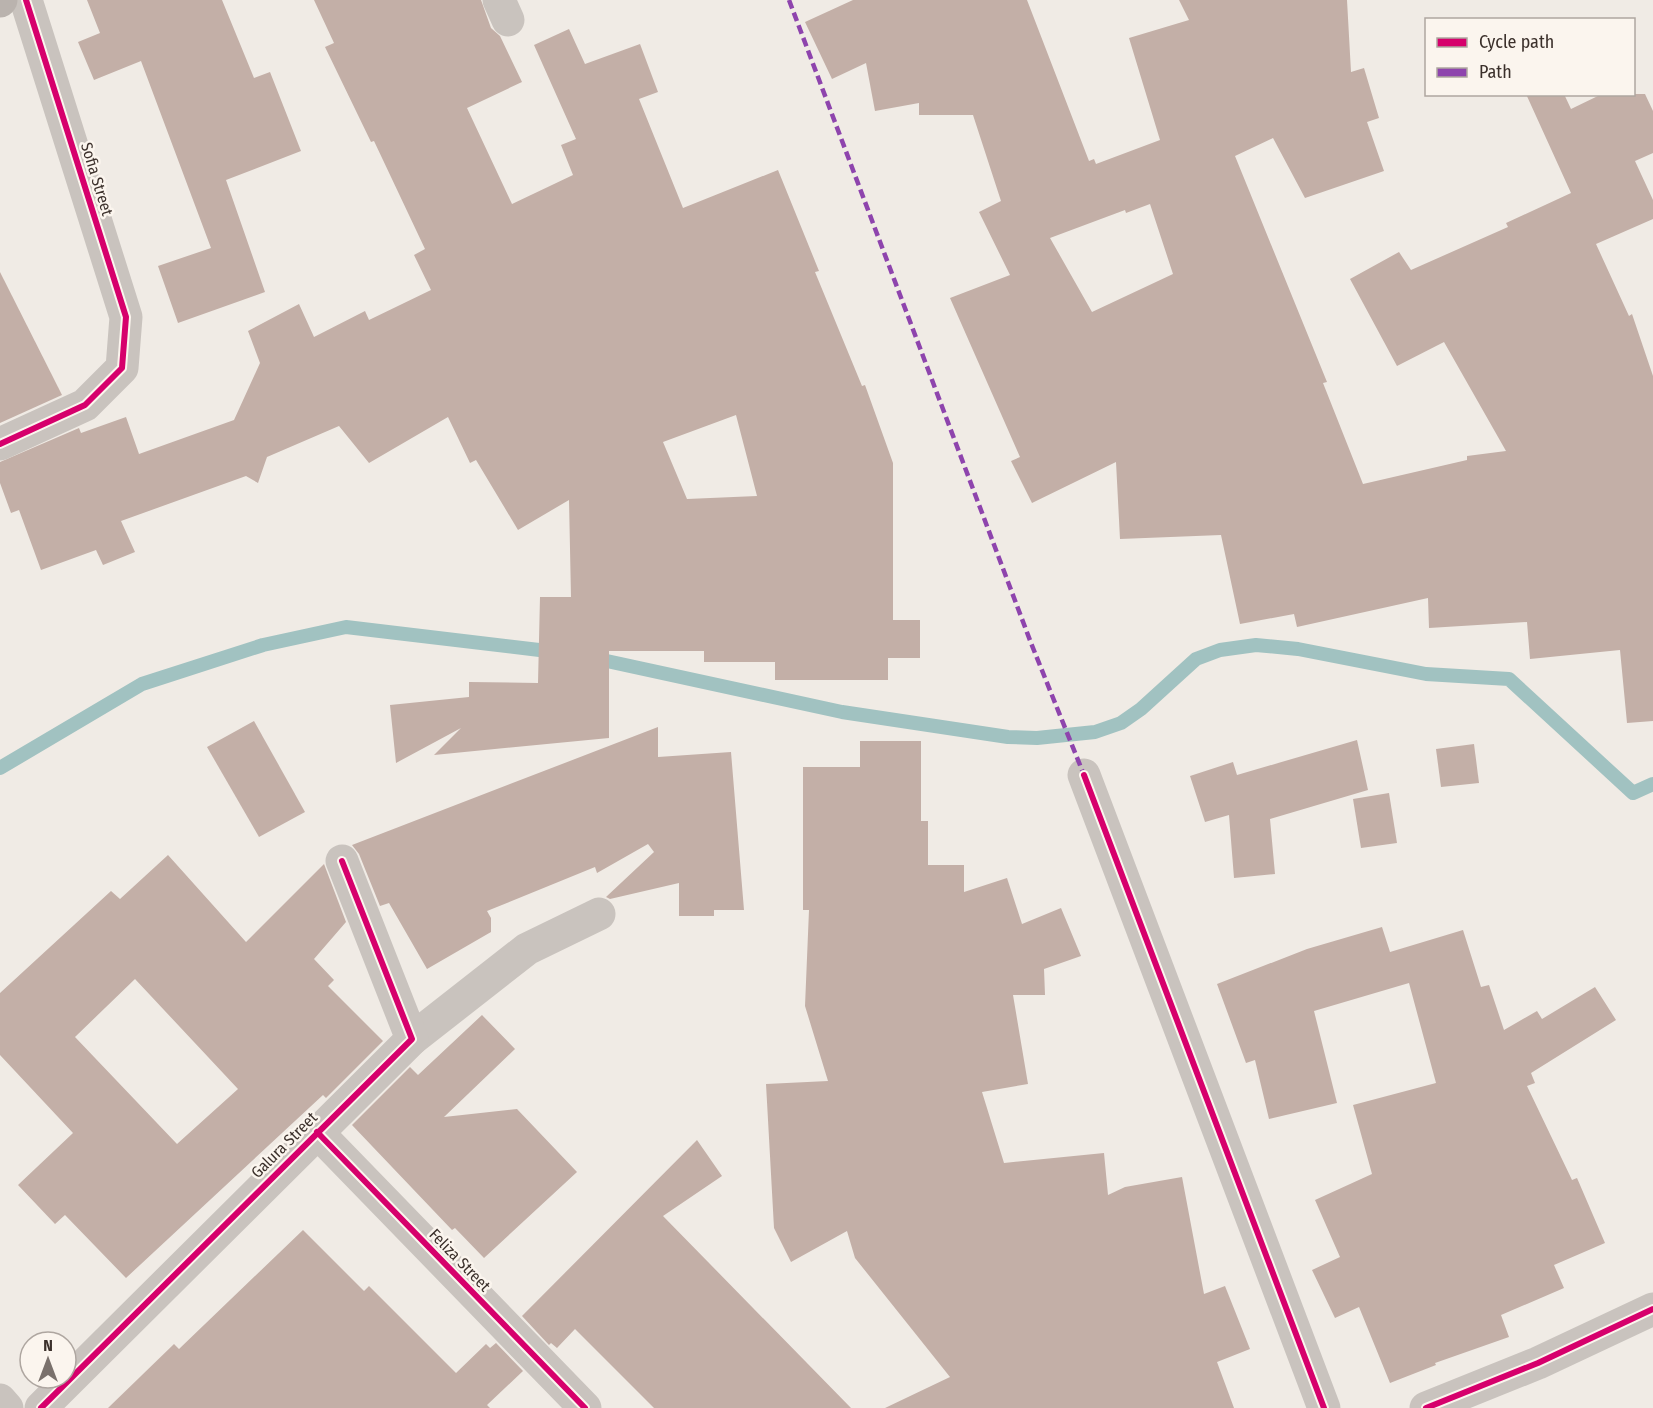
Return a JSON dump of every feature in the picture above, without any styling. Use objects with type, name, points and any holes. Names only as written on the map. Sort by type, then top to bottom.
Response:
[{"type":"street","name":"Sofia Street","points":[[0,444],[86,405],[122,368],[126,317],[26,0]]},
{"type":"street","points":[[1084,775],[1324,1408]]},
{"type":"street","points":[[342,861],[412,1039]]},
{"type":"street","name":"Galura Street","points":[[41,1408],[412,1039],[527,949],[599,914]]},
{"type":"street","name":"Feliza Street","points":[[316,1132],[585,1408]]},
{"type":"street","points":[[1425,1408],[1538,1364],[1653,1309]]},
{"type":"street","points":[[0,1400],[7,1408]]},
{"type":"building","points":[[87,0],[222,0],[254,78],[270,72],[301,151],[226,180],[265,292],[178,323],[158,266],[211,248],[141,61],[94,80],[78,42],[100,33]]},
{"type":"building","points":[[314,0],[481,0],[491,28],[500,36],[522,82],[467,108],[512,204],[573,175],[561,145],[576,139],[534,45],[569,29],[585,64],[640,44],[658,92],[639,99],[683,208],[778,170],[819,271],[815,272],[862,386],[865,385],[893,463],[893,620],[920,620],[920,658],[888,658],[888,680],[775,680],[775,662],[704,662],[704,651],[609,651],[609,738],[434,755],[461,728],[396,763],[390,705],[469,697],[469,682],[538,683],[540,597],[571,597],[569,500],[518,530],[476,460],[470,463],[448,417],[369,463],[339,426],[267,457],[258,483],[246,476],[121,521],[135,552],[103,565],[96,550],[41,570],[19,510],[11,513],[0,483],[0,462],[79,428],[81,433],[126,417],[139,454],[234,420],[260,363],[248,331],[299,304],[314,337],[365,311],[369,320],[431,290],[414,255],[425,249],[374,141],[371,142],[325,47],[334,43]],"holes":[[[736,415],[757,496],[687,499],[663,442]]]},
{"type":"building","points":[[853,0],[1027,0],[1089,161],[1094,159],[1096,164],[1160,140],[1129,38],[1189,20],[1179,0],[1347,0],[1351,72],[1364,68],[1379,118],[1367,122],[1384,171],[1305,198],[1273,138],[1235,156],[1327,382],[1323,383],[1363,484],[1467,460],[1467,456],[1506,451],[1444,342],[1397,366],[1350,279],[1399,252],[1411,270],[1508,227],[1506,223],[1571,193],[1527,96],[1565,96],[1571,109],[1598,96],[1645,94],[1653,111],[1653,153],[1635,161],[1653,200],[1653,219],[1596,244],[1629,316],[1632,314],[1653,376],[1653,721],[1627,723],[1620,650],[1530,659],[1527,622],[1429,628],[1428,598],[1297,627],[1294,614],[1240,624],[1221,535],[1120,539],[1116,462],[1032,503],[1011,461],[1020,457],[950,298],[1010,275],[979,212],[1001,201],[973,115],[919,115],[919,103],[875,111],[866,63],[832,79],[805,22]],"holes":[[[1150,204],[1173,274],[1092,312],[1050,238],[1125,210],[1126,213]]]},
{"type":"building","points":[[0,272],[62,395],[0,423]]},
{"type":"building","points":[[254,721],[305,812],[259,837],[207,747]]},
{"type":"building","points":[[658,727],[658,757],[731,752],[744,910],[714,910],[714,916],[679,916],[679,883],[610,899],[606,897],[654,852],[648,844],[597,873],[595,867],[487,911],[491,918],[491,932],[427,969],[389,903],[380,906],[359,854],[352,845]]},
{"type":"building","points":[[1357,740],[1368,790],[1270,819],[1275,874],[1234,878],[1229,815],[1205,822],[1190,776],[1233,762],[1237,775]]},
{"type":"building","points":[[860,741],[921,741],[921,821],[928,821],[928,865],[964,865],[964,892],[1007,878],[1022,924],[1061,908],[1081,956],[1044,969],[1045,995],[1013,995],[1028,1084],[982,1092],[1004,1163],[1104,1153],[1108,1195],[1125,1187],[1182,1177],[1204,1294],[1225,1286],[1250,1349],[1217,1362],[1234,1408],[885,1408],[950,1377],[855,1258],[847,1231],[791,1262],[774,1228],[766,1084],[828,1081],[805,1006],[809,910],[803,910],[803,767],[860,767]]},
{"type":"building","points":[[1474,744],[1479,783],[1441,787],[1436,749]]},
{"type":"building","points":[[1389,793],[1397,843],[1361,848],[1353,799]]},
{"type":"building","points":[[168,855],[246,942],[324,864],[346,922],[314,959],[334,980],[328,986],[383,1041],[326,1098],[323,1095],[126,1278],[65,1215],[55,1224],[18,1185],[73,1133],[0,1055],[0,993],[111,891],[120,899]],"holes":[[[135,979],[238,1089],[177,1144],[75,1037]]]},
{"type":"building","points":[[1382,927],[1390,952],[1463,930],[1481,987],[1489,985],[1504,1030],[1537,1011],[1542,1019],[1595,987],[1616,1020],[1531,1073],[1535,1083],[1527,1086],[1572,1180],[1577,1178],[1605,1243],[1554,1265],[1564,1288],[1501,1315],[1509,1337],[1435,1363],[1436,1365],[1390,1383],[1359,1307],[1335,1318],[1312,1270],[1340,1257],[1315,1200],[1372,1174],[1353,1105],[1436,1083],[1409,983],[1314,1011],[1337,1103],[1269,1119],[1255,1060],[1246,1063],[1217,984],[1307,949]]},
{"type":"building","points":[[482,1015],[515,1049],[444,1117],[517,1109],[577,1172],[484,1258],[455,1228],[452,1230],[352,1125],[410,1067],[418,1075]]},
{"type":"building","points":[[697,1140],[722,1176],[663,1216],[851,1408],[654,1408],[575,1329],[557,1348],[551,1343],[549,1345],[522,1316]]},
{"type":"building","points":[[303,1230],[364,1291],[369,1286],[456,1373],[486,1344],[490,1348],[496,1343],[523,1371],[487,1405],[490,1408],[108,1408],[174,1344],[179,1349]]},
{"type":"waterway","points":[[0,768],[142,684],[263,645],[346,627],[556,652]]},
{"type":"waterway","points":[[593,658],[842,712],[1008,737],[1037,738],[1095,732],[1121,723],[1141,709],[1196,659],[1220,650],[1256,645],[1298,649],[1426,674],[1509,679],[1633,793],[1653,784]]},
{"type":"marked path","points":[[789,0],[1031,643],[1084,775]]},
{"type":"cycle path","points":[[0,444],[85,405],[122,368],[126,317],[26,0]]},
{"type":"cycle path","points":[[1084,775],[1324,1408]]},
{"type":"cycle path","points":[[41,1408],[412,1039],[342,861]]},
{"type":"cycle path","points":[[317,1132],[585,1408]]},
{"type":"cycle path","points":[[1426,1408],[1538,1363],[1653,1309]]}]
